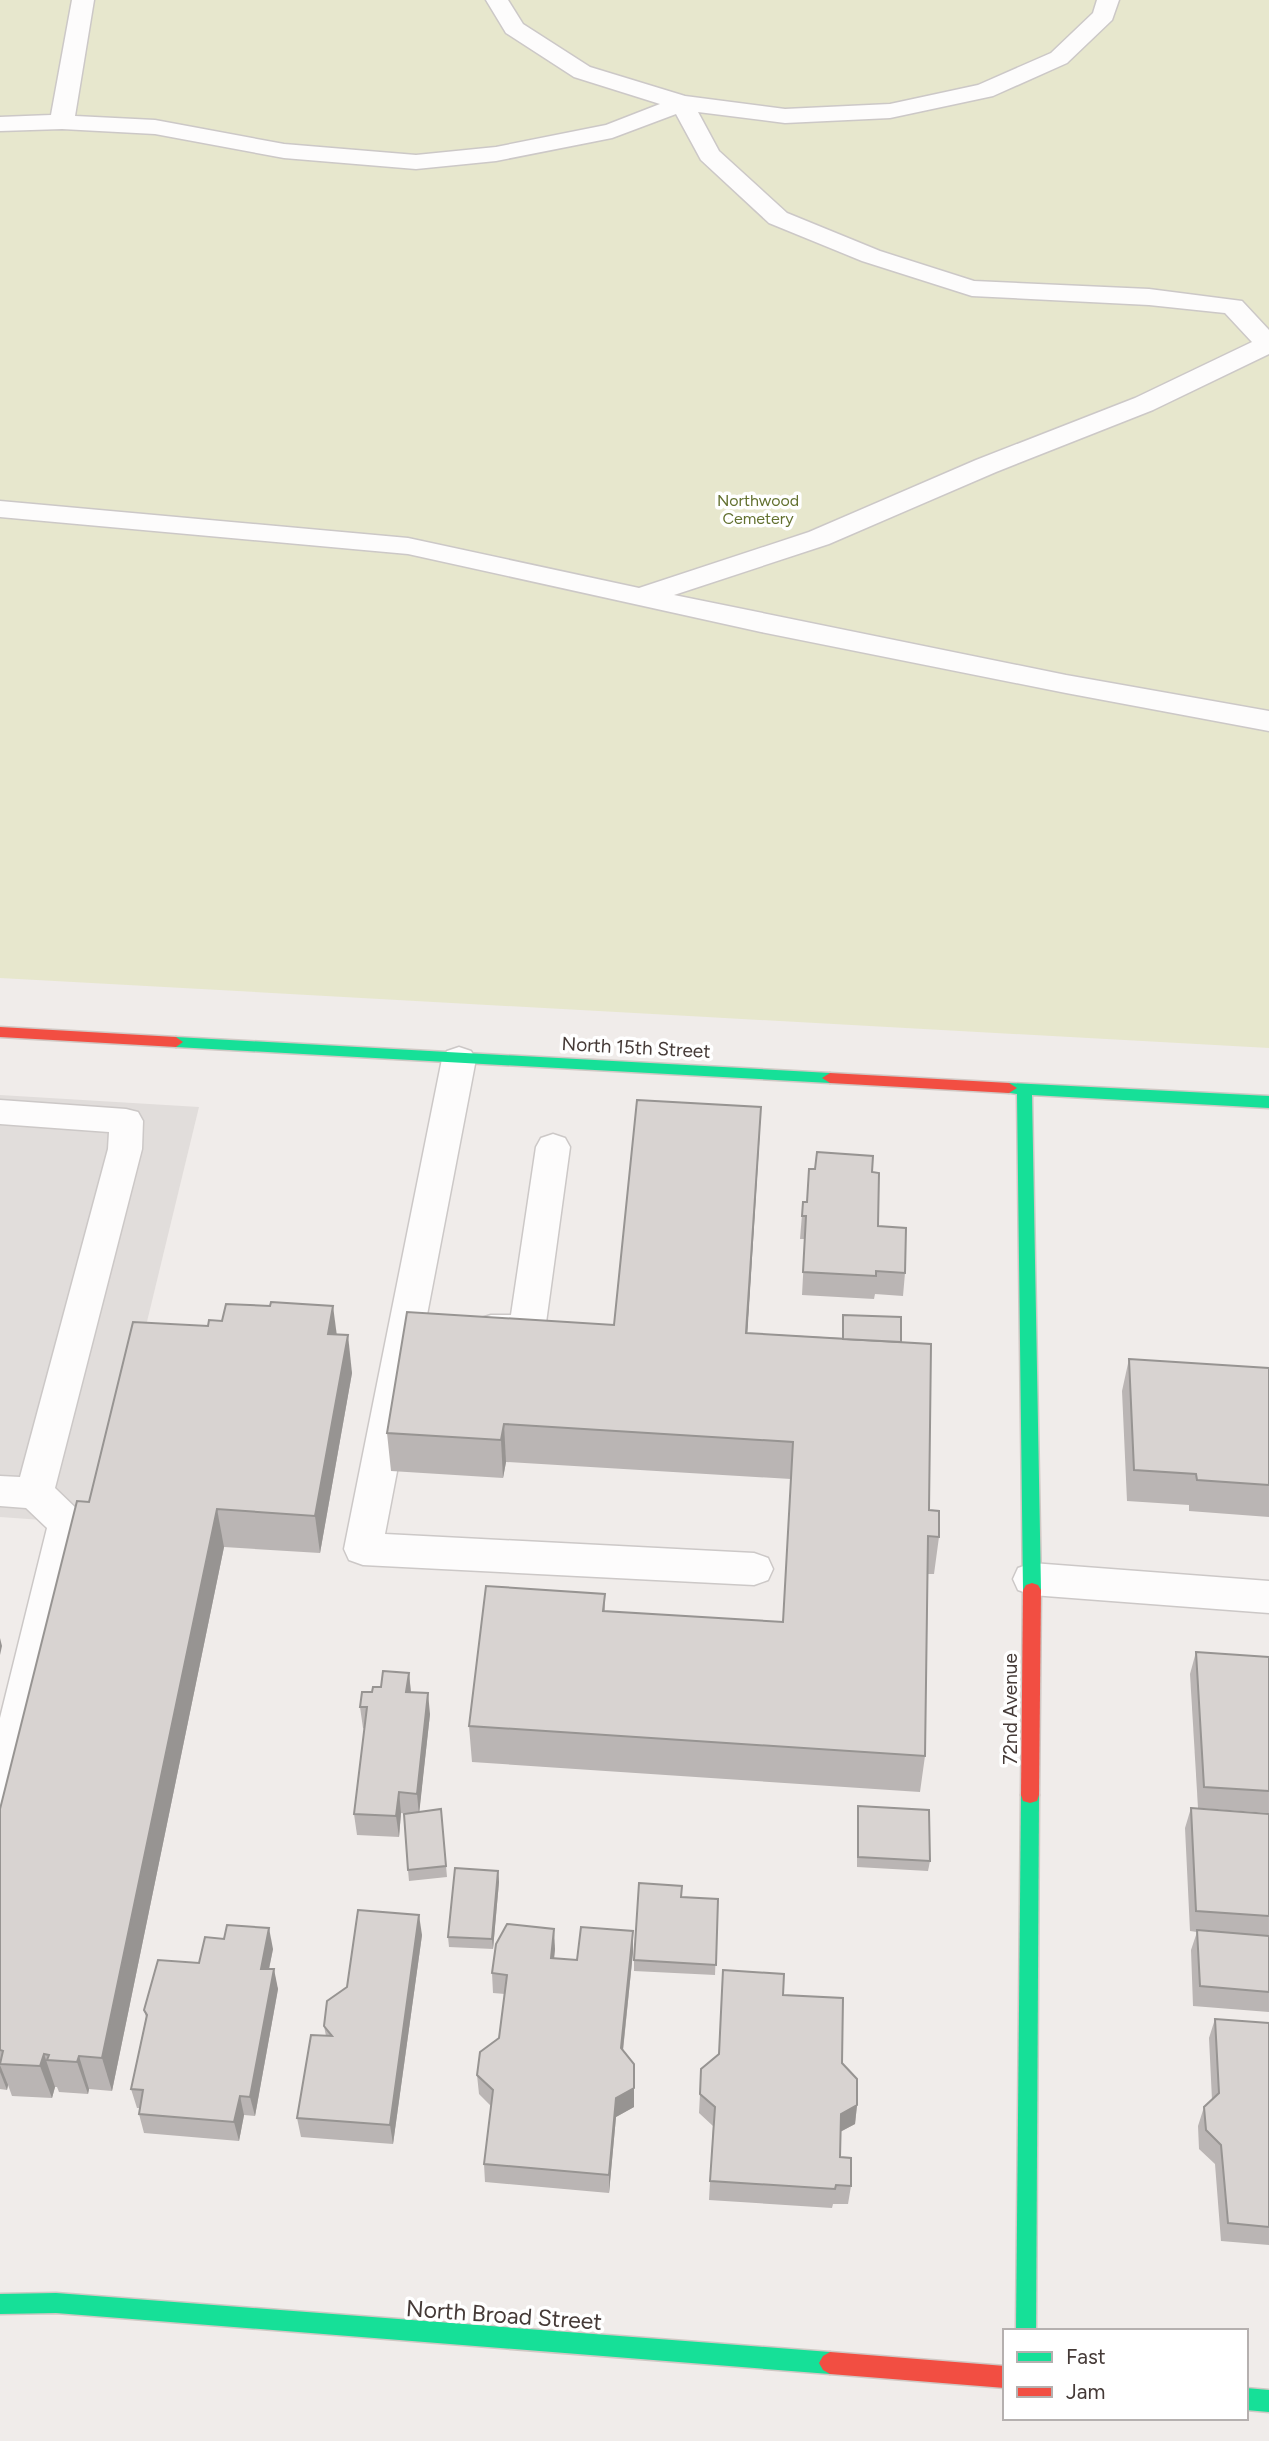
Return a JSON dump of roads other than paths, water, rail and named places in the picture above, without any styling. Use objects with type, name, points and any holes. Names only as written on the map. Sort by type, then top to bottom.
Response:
[{"type":"street","name":"North 15th Street","points":[[0,1032],[1269,1102]]},
{"type":"street","name":"72nd Avenue","points":[[1024,1088],[1032,1579],[1026,2329]]},
{"type":"street","name":"North Broad Street","points":[[0,2304],[56,2303],[1003,2377]]},
{"type":"street","points":[[1248,2399],[1269,2401]]},
{"type":"lane","points":[[62,122],[83,0]]},
{"type":"lane","points":[[497,0],[514,28],[582,72],[682,103],[785,116],[890,111],[985,91],[1059,58],[1104,15],[1108,0]]},
{"type":"lane","points":[[0,124],[62,122],[155,127],[284,151],[416,162],[496,154],[612,131],[682,103]]},
{"type":"lane","points":[[639,597],[820,538],[986,466],[1144,404],[1268,344],[1233,306],[1149,298],[972,288],[871,256],[778,218],[709,155],[682,103]]},
{"type":"lane","points":[[0,509],[408,546],[639,597],[1066,684],[1269,721]]},
{"type":"lane","points":[[460,1059],[434,1327],[363,1549],[754,1569]]},
{"type":"lane","points":[[0,1112],[126,1121],[125,1149],[18,1492],[67,1523],[0,1802]]},
{"type":"lane","points":[[434,1327],[527,1330],[553,1147]]},
{"type":"lane","points":[[1032,1579],[1269,1597]]},
{"type":"park label","name":"Northwood Cemetery","points":[[758,509]]}]
